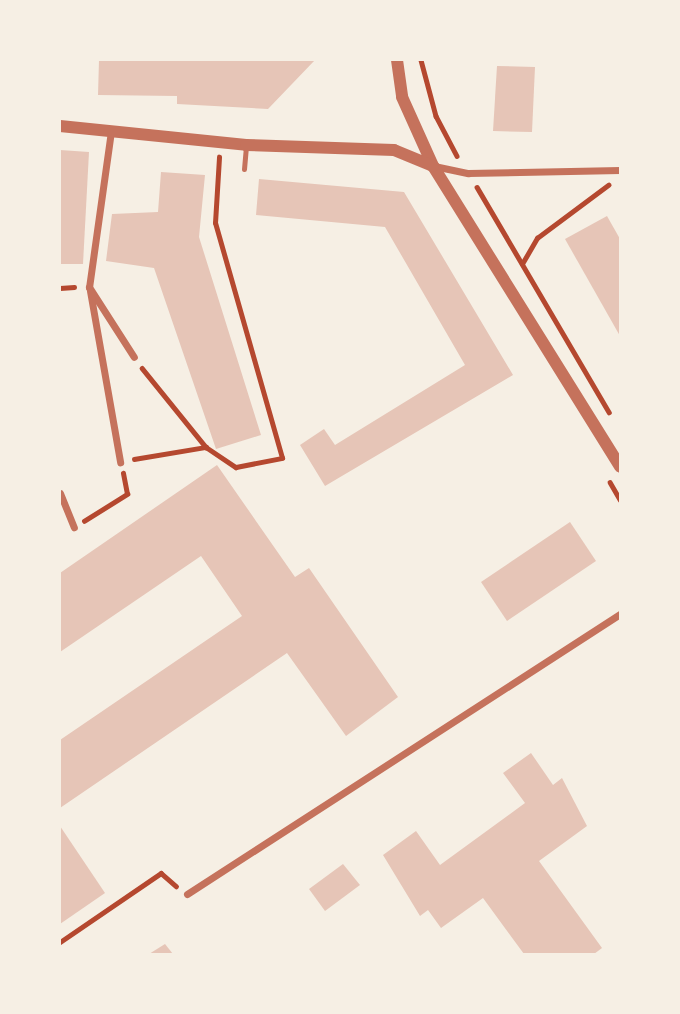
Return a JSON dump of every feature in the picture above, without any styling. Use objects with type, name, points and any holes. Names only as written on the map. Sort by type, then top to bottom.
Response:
[{"type":"street","points":[[397,60],[402,97],[433,166],[621,467]]},
{"type":"street","points":[[60,125],[246,145],[394,150],[433,166],[468,173],[621,170]]},
{"type":"street","points":[[111,131],[89,287],[120,462]]},
{"type":"street","points":[[89,287],[134,357]]},
{"type":"street","points":[[60,493],[74,527]]},
{"type":"street","points":[[187,894],[621,614]]},
{"type":"lane","points":[[244,169],[246,145]]},
{"type":"path","points":[[421,60],[443,136],[463,166]]},
{"type":"path","points":[[134,357],[206,447],[236,467],[282,458],[215,223],[220,142]]},
{"type":"path","points":[[522,264],[537,238],[618,179]]},
{"type":"path","points":[[474,182],[614,419]]},
{"type":"path","points":[[74,527],[127,494],[120,462],[206,447]]},
{"type":"path","points":[[60,942],[161,873],[187,894]]},
{"type":"building","points":[[99,60],[315,60],[268,109],[177,104],[177,96],[98,95]]},
{"type":"building","points":[[497,66],[535,67],[532,132],[493,131]]},
{"type":"building","points":[[60,150],[89,152],[83,264],[60,264]]},
{"type":"building","points":[[161,172],[205,175],[199,237],[261,435],[216,449],[154,268],[106,261],[112,214],[158,212]]},
{"type":"building","points":[[259,179],[404,192],[513,375],[325,486],[300,445],[324,429],[335,445],[465,365],[385,227],[256,215]]},
{"type":"building","points":[[607,216],[620,239],[620,336],[565,239]]},
{"type":"building","points":[[217,465],[295,577],[309,568],[398,697],[346,736],[287,653],[60,808],[60,740],[242,616],[201,556],[60,652],[60,573]]},
{"type":"building","points":[[570,522],[596,561],[507,621],[481,582]]},
{"type":"building","points":[[531,753],[553,785],[562,778],[587,826],[539,861],[602,948],[594,954],[524,954],[483,898],[441,928],[428,910],[420,916],[383,855],[416,831],[440,865],[525,803],[503,773]]},
{"type":"building","points":[[60,826],[105,893],[60,924]]},
{"type":"building","points":[[343,864],[360,885],[325,911],[309,889]]},
{"type":"building","points":[[165,944],[173,954],[149,954]]}]
